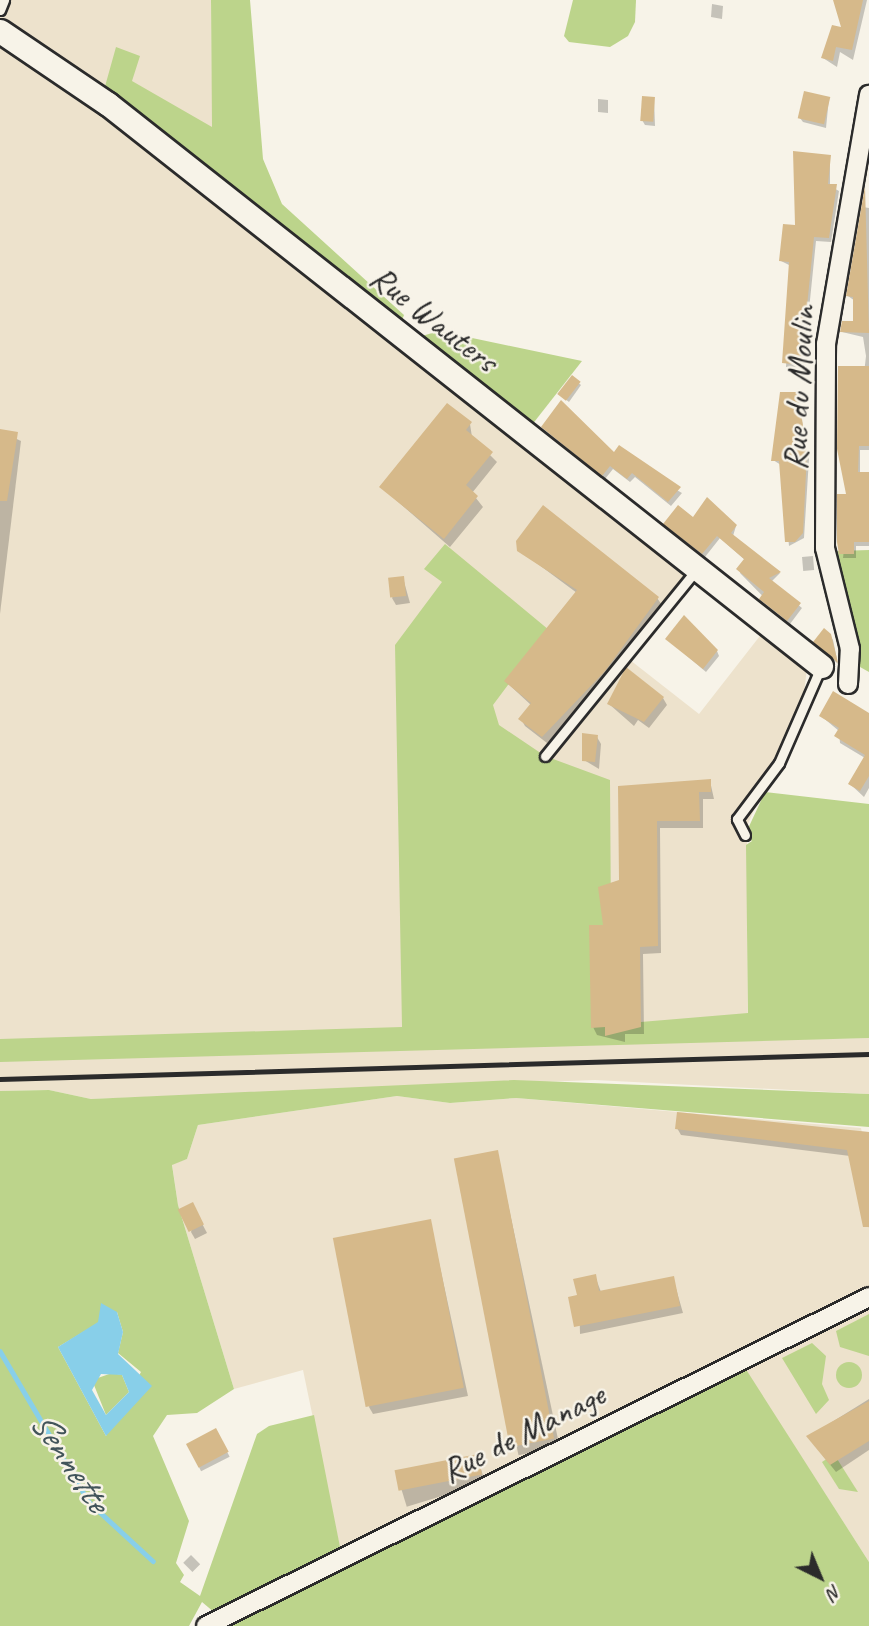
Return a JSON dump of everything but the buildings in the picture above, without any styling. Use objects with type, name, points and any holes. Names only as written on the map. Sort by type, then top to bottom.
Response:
[{"type":"street","name":"Rue Wauters","points":[[0,31],[108,104],[821,666]]},
{"type":"street","name":"Rue du Moulin","points":[[848,684],[850,649],[825,548],[826,344],[869,94]]},
{"type":"street","name":"Rue de Manage","points":[[206,1626],[869,1297]]},
{"type":"lane","points":[[0,10],[4,0]]},
{"type":"lane","points":[[545,756],[697,568]]},
{"type":"lane","points":[[745,835],[737,819],[779,763],[821,666]]},
{"type":"shaded area","points":[[0,0],[211,0],[213,170],[697,568],[630,660],[699,714],[763,632],[807,667],[804,694],[747,826],[748,1040],[869,1038],[869,1094],[595,1080],[91,1099],[49,1090],[0,1091]]},
{"type":"shaded area","points":[[397,1096],[450,1103],[516,1098],[861,1128],[869,1168],[869,1562],[739,1360],[342,1558],[303,1370],[234,1389],[178,1205],[172,1164],[187,1159],[198,1125]]},
{"type":"green space","points":[[211,0],[250,0],[263,159],[282,204],[404,315],[397,334],[104,90],[116,47],[140,56],[132,81],[212,127]]},
{"type":"green space","points":[[573,0],[636,0],[635,22],[628,36],[610,47],[569,42],[564,36]]},
{"type":"green space","points":[[439,331],[582,361],[524,435],[405,341]]},
{"type":"green space","points":[[445,544],[549,630],[493,705],[499,725],[545,756],[610,780],[611,925],[593,1026],[748,1013],[746,845],[752,841],[745,835],[765,792],[869,804],[869,1038],[0,1062],[0,1039],[402,1027],[395,645],[442,582],[424,569]]},
{"type":"green space","points":[[869,550],[869,672],[860,667],[837,551]]},
{"type":"green space","points":[[514,1080],[869,1094],[869,1127],[516,1098],[450,1103],[397,1096],[198,1125],[187,1159],[172,1165],[178,1205],[234,1389],[197,1413],[167,1415],[153,1436],[189,1521],[176,1563],[184,1575],[180,1582],[200,1596],[257,1434],[269,1426],[314,1415],[342,1557],[740,1360],[869,1562],[869,1626],[206,1626],[221,1618],[202,1602],[189,1626],[0,1626],[0,1091],[49,1090],[91,1099]],"holes":[[[117,1312],[123,1332],[118,1353],[141,1372],[106,1436],[58,1347]]]},
{"type":"green space","points":[[869,1314],[869,1356],[840,1347],[836,1331]]},
{"type":"green space","points":[[812,1343],[826,1356],[822,1384],[829,1400],[816,1414],[782,1358]]},
{"type":"green space","points":[[849,1362],[859,1365],[862,1375],[859,1385],[849,1388],[839,1385],[836,1375],[839,1365]]},
{"type":"green space","points":[[112,1373],[122,1375],[129,1392],[106,1415],[92,1380]]},
{"type":"green space","points":[[834,1454],[858,1492],[839,1489],[822,1462]]},
{"type":"water","points":[[101,1303],[117,1312],[123,1332],[118,1354],[152,1386],[106,1436],[58,1347],[98,1322]],"holes":[[[101,1374],[122,1375],[129,1392],[106,1415],[92,1390]]]},
{"type":"waterway","name":"Sennette","points":[[0,1351],[89,1502],[153,1561]]},
{"type":"railway","points":[[0,1079],[869,1054]]}]
